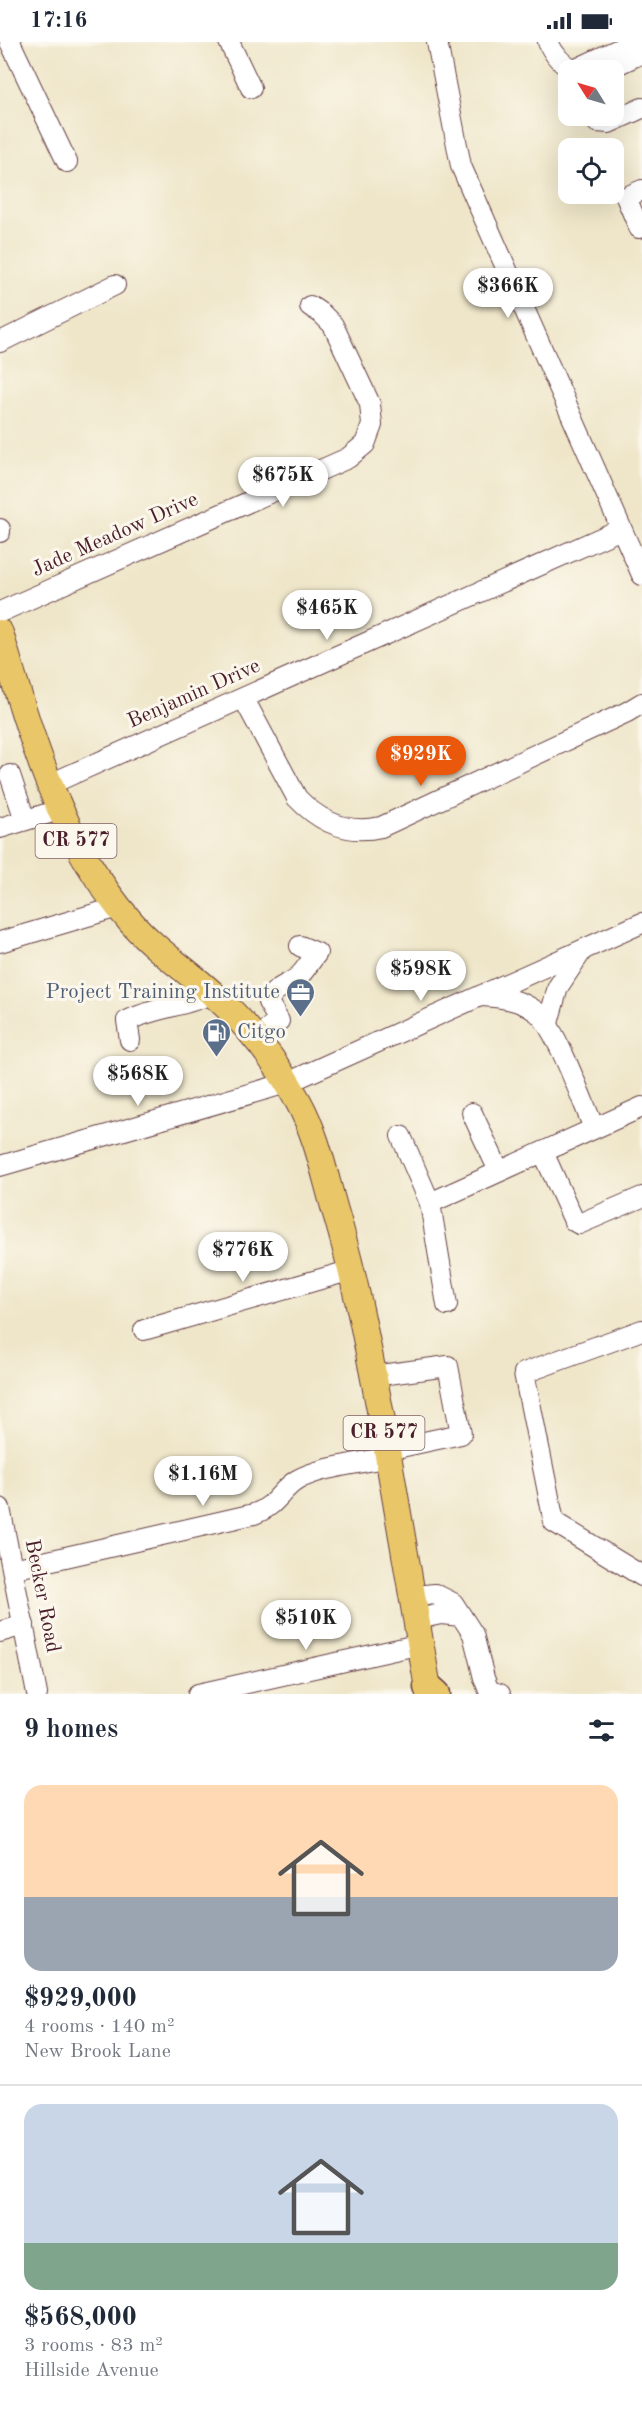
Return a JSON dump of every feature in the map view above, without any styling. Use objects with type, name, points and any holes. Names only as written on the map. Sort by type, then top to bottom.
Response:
[{"type":"main road","name":"CR 577","points":[[0,633],[45,777],[59,810],[82,851],[118,907],[132,924],[170,960],[212,993],[256,1038],[287,1083],[304,1114],[352,1270],[374,1376],[431,1692]]},
{"type":"street","points":[[10,42],[67,162]]},
{"type":"street","points":[[229,42],[251,88]]},
{"type":"street","points":[[437,42],[461,166],[642,575]]},
{"type":"street","points":[[548,42],[560,60]]},
{"type":"street","points":[[611,60],[634,42]]},
{"type":"street","points":[[614,60],[642,52]]},
{"type":"street","points":[[624,116],[642,108]]},
{"type":"street","points":[[639,228],[626,197],[642,190]]},
{"type":"street","points":[[0,342],[116,285]]},
{"type":"street","name":"Jade Meadow Drive","points":[[0,612],[348,458],[365,444],[372,425],[370,404],[333,325],[310,306]]},
{"type":"street","name":"Benjamin Drive","points":[[5,776],[45,777],[244,699],[621,529]]},
{"type":"street","points":[[244,699],[297,798],[309,811],[324,821],[357,830],[381,827],[642,703]]},
{"type":"street","points":[[5,776],[25,820]]},
{"type":"street","points":[[0,828],[59,810]]},
{"type":"street","points":[[0,942],[118,907]]},
{"type":"street","points":[[0,1166],[287,1083],[642,923]]},
{"type":"street","points":[[256,1038],[279,1022],[268,1002],[271,995],[281,985],[298,977],[317,953],[300,946]]},
{"type":"street","points":[[548,1023],[558,987],[583,950]]},
{"type":"street","points":[[130,1040],[126,1020],[160,1009],[194,1002],[212,993]]},
{"type":"street","points":[[480,996],[511,999],[525,1005],[548,1023],[594,1128]]},
{"type":"street","points":[[430,1203],[642,1108]]},
{"type":"street","points":[[472,1113],[499,1171]]},
{"type":"street","points":[[401,1136],[430,1203],[447,1305]]},
{"type":"street","points":[[543,1152],[577,1223],[580,1224],[642,1197]]},
{"type":"street","points":[[144,1330],[352,1270]]},
{"type":"street","points":[[642,1330],[524,1373],[554,1522],[642,1576]]},
{"type":"street","points":[[13,1569],[254,1514],[267,1510],[295,1481],[308,1474],[461,1434],[448,1366],[374,1376]]},
{"type":"street","name":"Becker Road","points":[[0,1508],[37,1694]]},
{"type":"street","points":[[416,1607],[441,1614],[461,1616],[472,1634],[489,1691],[500,1694]]},
{"type":"street","points":[[0,1632],[24,1625]]},
{"type":"street","points":[[198,1694],[421,1644]]},
{"type":"place","name":"Project Training Institute","points":[[301,1018]]},
{"type":"place","name":"Citgo","points":[[216,1058]]}]
